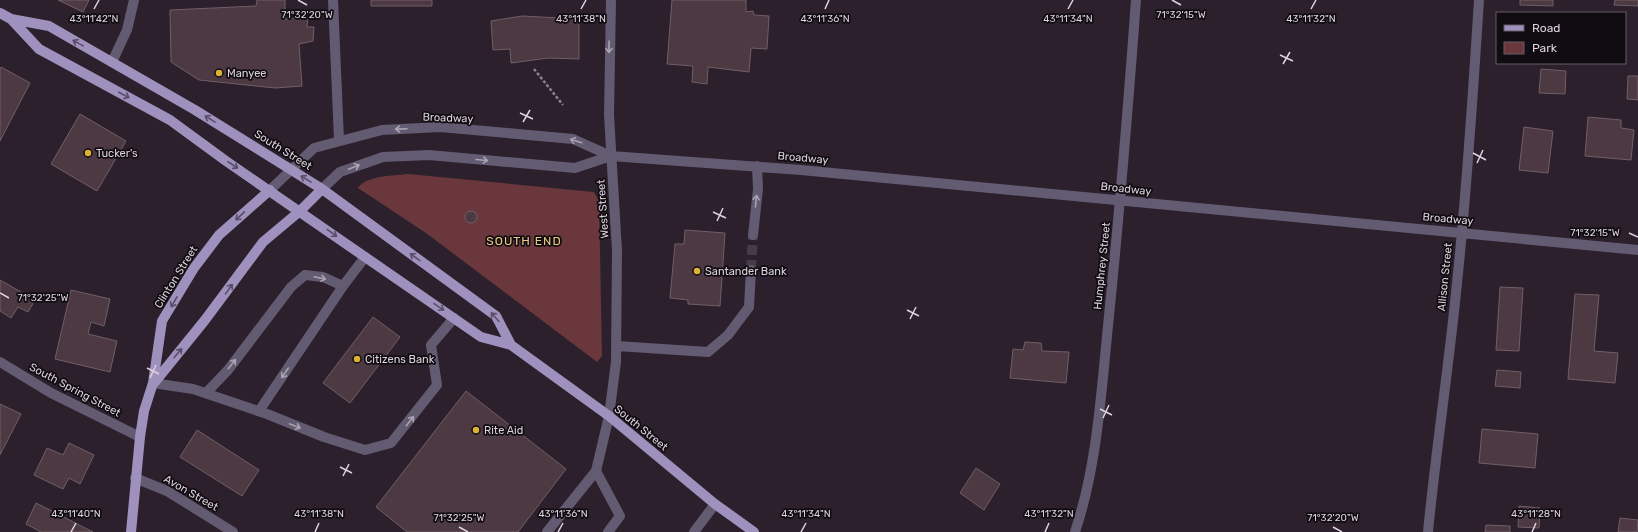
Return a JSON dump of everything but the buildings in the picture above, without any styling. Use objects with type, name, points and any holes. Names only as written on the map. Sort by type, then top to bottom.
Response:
[{"type":"main road","name":"South Street","points":[[0,13],[11,19],[49,26],[195,110],[290,170],[322,188],[496,316],[511,344]]},
{"type":"main road","name":"South Street","points":[[11,19],[39,49],[170,120],[481,337],[511,344],[609,416],[715,504],[754,532]]},
{"type":"main road","name":"Broadway","points":[[300,211],[322,188]]},
{"type":"main road","name":"Clinton Street","points":[[131,532],[140,437],[144,411],[153,383],[162,321],[194,268],[219,235],[270,190]]},
{"type":"main road","name":"Clinton Street","points":[[153,383],[206,320],[263,242],[300,211]]},
{"type":"street","points":[[112,62],[127,30],[134,0]]},
{"type":"street","points":[[332,0],[339,140]]},
{"type":"street","name":"West Street","points":[[596,471],[609,416],[617,346],[617,251],[609,115],[611,0]]},
{"type":"street","name":"Humphrey Street","points":[[1075,532],[1082,512],[1097,432],[1120,201],[1136,0]]},
{"type":"street","name":"Allison Street","points":[[1428,532],[1434,469],[1457,283],[1471,128],[1479,0]]},
{"type":"street","name":"Broadway","points":[[290,170],[314,148],[339,140],[382,130],[440,128],[573,139],[611,156],[757,166],[1638,250]]},
{"type":"street","name":"Broadway","points":[[322,188],[340,172],[382,157],[429,155],[575,168],[611,156]]},
{"type":"street","points":[[753,235],[758,189],[757,166]]},
{"type":"street","name":"Clinton Street","points":[[270,190],[290,170]]},
{"type":"street","points":[[259,411],[343,286],[365,257]]},
{"type":"street","points":[[617,346],[708,352],[728,334],[749,307],[752,270]]},
{"type":"street","points":[[206,393],[228,370],[291,288],[305,275],[323,277],[343,286]]},
{"type":"street","points":[[153,383],[193,389],[206,393],[259,411],[324,437],[365,450],[390,443],[437,384],[431,345],[454,318]]},
{"type":"street","name":"South Spring Street","points":[[0,362],[51,393],[140,437]]},
{"type":"street","points":[[547,532],[596,471],[620,516],[608,532]]},
{"type":"street","name":"Avon Street","points":[[135,478],[167,491],[234,532]]},
{"type":"street","points":[[694,532],[715,504]]},
{"type":"path","points":[[534,69],[563,105]]},
{"type":"green space","points":[[408,174],[594,192],[599,201],[602,356],[597,362],[426,233],[358,188],[362,184],[374,178]]},
{"type":"tunnel","points":[[751,270],[753,235]]},
{"type":"place","name":"Manyee","points":[[219,73]]},
{"type":"place","name":"Tucker's","points":[[88,153]]},
{"type":"place","name":"Santander Bank","points":[[697,271]]},
{"type":"place","name":"Citizens Bank","points":[[357,359]]},
{"type":"place","name":"Rite Aid","points":[[476,430]]},
{"type":"district","name":"SOUTH END","points":[[524,241]]}]
